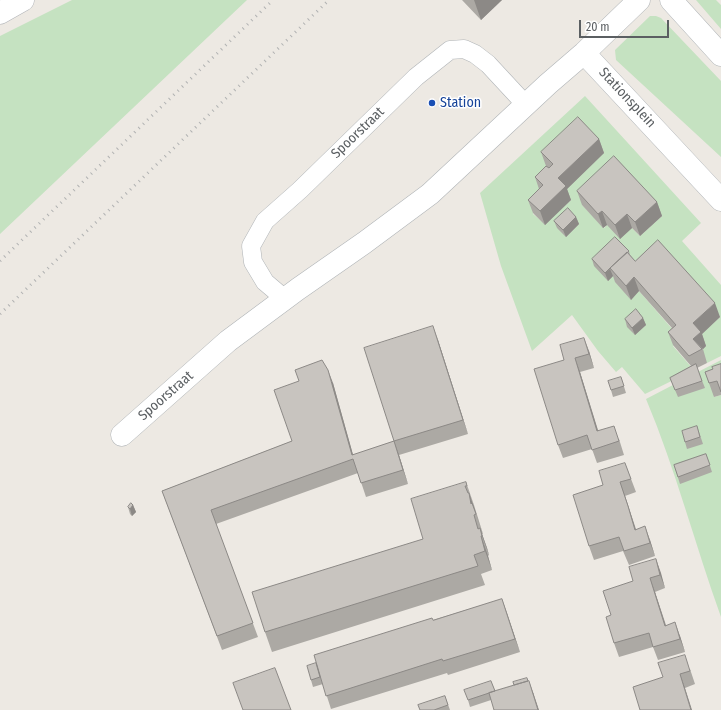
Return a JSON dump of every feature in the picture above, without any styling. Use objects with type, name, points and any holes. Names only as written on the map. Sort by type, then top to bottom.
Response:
[{"type":"street","points":[[0,13],[23,0]]},
{"type":"street","points":[[584,53],[639,0]]},
{"type":"street","points":[[671,0],[721,54]]},
{"type":"street","name":"Spoorstraat","points":[[122,435],[228,341],[430,194],[584,53]]},
{"type":"street","name":"Stationsplein","points":[[584,53],[721,200]]},
{"type":"lane","name":"Spoorstraat","points":[[285,299],[265,282],[253,262],[251,246],[265,221],[300,190],[416,77],[450,50],[464,49],[475,54],[488,64],[526,105]]},
{"type":"green space","points":[[72,0],[247,0],[0,234],[0,36]]},
{"type":"green space","points":[[696,0],[716,0],[721,5],[721,29]]},
{"type":"green space","points":[[650,16],[661,18],[721,81],[721,157],[616,60],[615,50]]},
{"type":"green space","points":[[585,96],[701,223],[682,241],[721,285],[721,356],[707,363],[698,353],[698,337],[720,317],[663,254],[630,299],[639,291],[681,339],[673,346],[694,370],[645,394],[622,367],[616,372],[598,351],[572,315],[532,351],[501,266],[480,193]],"holes":[[[571,200],[545,224],[533,214],[533,213]],[[582,205],[662,216],[640,236],[632,228],[607,225],[604,228]]]},
{"type":"green space","points":[[721,360],[721,379],[714,397],[721,395],[721,617],[667,453],[646,399]]},
{"type":"building","points":[[578,117],[599,139],[558,178],[566,186],[540,211],[528,200],[543,185],[535,177],[546,166],[549,168],[553,164],[541,152]]},
{"type":"building","points":[[614,156],[657,202],[635,222],[627,214],[615,225],[602,211],[598,214],[577,191]]},
{"type":"building","points":[[568,208],[576,217],[563,230],[554,221]]},
{"type":"building","points":[[615,237],[629,251],[605,273],[592,259]]},
{"type":"building","points":[[658,240],[715,303],[693,323],[701,332],[693,339],[702,349],[689,356],[668,332],[676,325],[634,277],[626,286],[610,268],[627,252],[635,261]]},
{"type":"building","points":[[636,309],[643,318],[632,328],[625,319]]},
{"type":"building","points":[[433,326],[463,420],[394,441],[364,348]]},
{"type":"building","points":[[584,338],[589,354],[575,358],[597,431],[614,426],[619,441],[592,450],[587,435],[558,445],[534,369],[564,360],[560,345]]},
{"type":"building","points":[[322,360],[328,370],[352,455],[394,441],[403,470],[361,483],[353,459],[211,510],[253,623],[217,636],[162,491],[292,441],[274,390],[299,381],[295,370]]},
{"type":"building","points":[[696,364],[702,381],[675,390],[670,378]]},
{"type":"building","points":[[721,364],[721,392],[717,381],[709,383],[705,372],[713,369],[712,367]]},
{"type":"building","points":[[621,377],[624,386],[611,390],[608,381]]},
{"type":"building","points":[[697,426],[700,437],[685,442],[682,431]]},
{"type":"building","points":[[706,454],[710,465],[678,477],[674,465]]},
{"type":"building","points":[[625,463],[631,479],[620,482],[635,530],[645,526],[650,543],[624,551],[619,537],[589,546],[573,495],[603,485],[599,471]]},
{"type":"building","points":[[466,482],[467,486],[465,486],[476,514],[474,515],[478,529],[480,528],[485,551],[474,555],[478,566],[265,632],[252,592],[423,539],[411,499]]},
{"type":"building","points":[[131,503],[133,505],[130,509],[128,507]]},
{"type":"building","points":[[656,559],[660,575],[650,578],[665,626],[675,622],[680,639],[653,647],[649,633],[614,643],[606,617],[611,615],[603,591],[633,581],[629,567]]},
{"type":"building","points":[[502,599],[515,639],[443,661],[442,659],[326,696],[314,655],[432,618],[433,620]]},
{"type":"building","points":[[685,655],[690,671],[680,674],[691,710],[640,710],[633,687],[663,677],[658,663]]},
{"type":"building","points":[[316,663],[320,677],[311,680],[307,666]]},
{"type":"building","points":[[275,668],[291,710],[243,710],[233,683]]},
{"type":"building","points":[[527,678],[528,681],[514,685],[513,682]]},
{"type":"building","points":[[491,681],[495,691],[468,700],[464,690]]},
{"type":"building","points":[[529,681],[538,710],[494,710],[489,693]]},
{"type":"building","points":[[445,696],[448,705],[434,710],[420,710],[418,705]]},
{"type":"railway","points":[[0,261],[273,0]]},
{"type":"railway","points":[[0,314],[329,0]]},
{"type":"place","name":"Station","points":[[432,103]]}]
